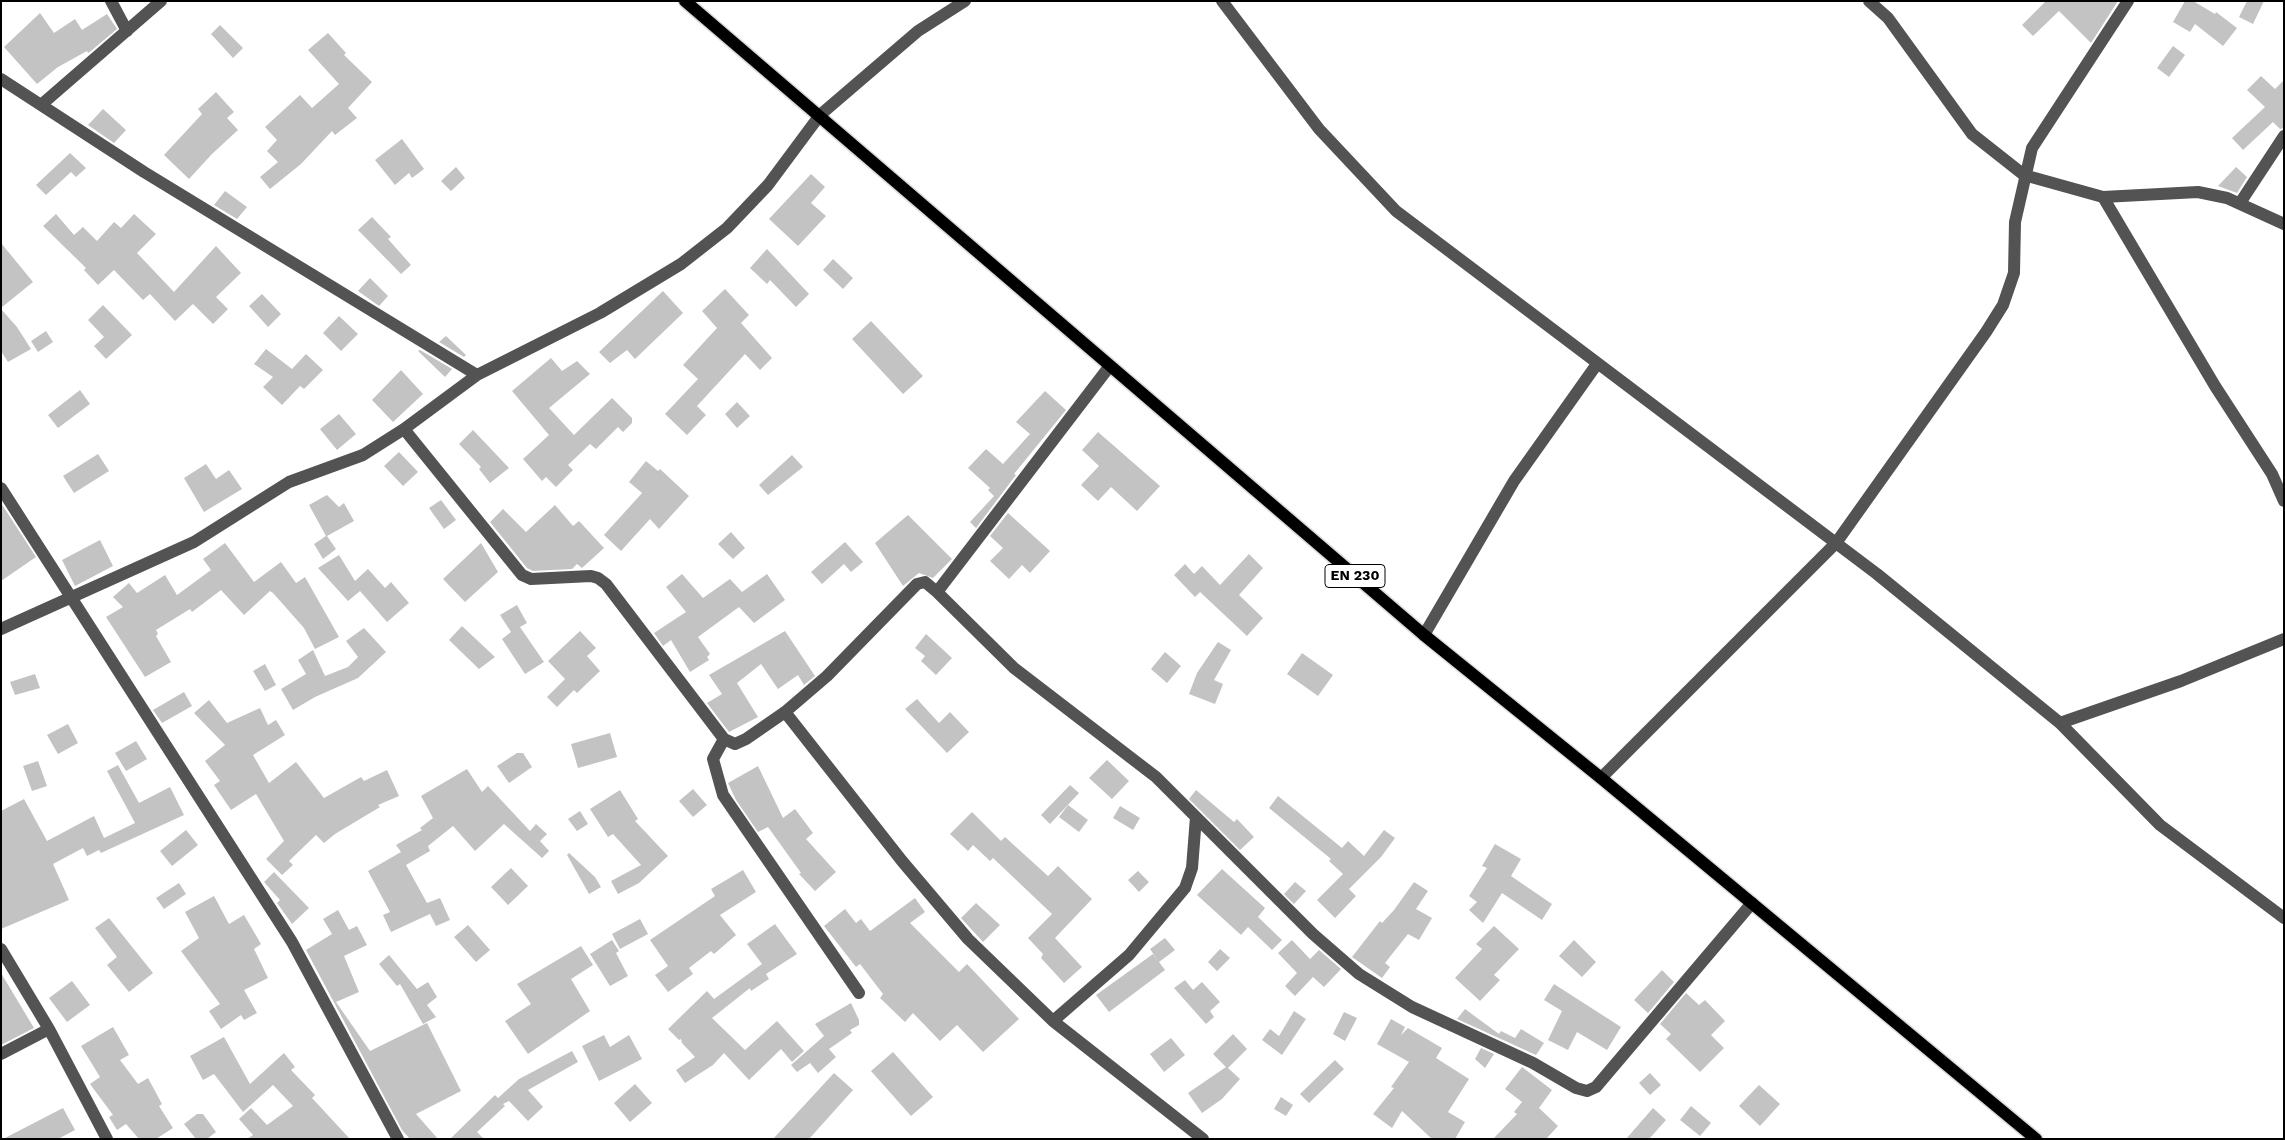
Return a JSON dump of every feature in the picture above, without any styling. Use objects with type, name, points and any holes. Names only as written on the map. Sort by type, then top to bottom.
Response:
[{"type":"main road","name":"EN 230","points":[[685,1],[1424,635],[1601,778],[2036,1139]]},
{"type":"street","points":[[111,1],[127,31]]},
{"type":"street","points":[[41,105],[161,1]]},
{"type":"street","points":[[1,629],[194,542],[289,482],[363,455],[404,429],[477,375],[600,313],[681,264],[727,228],[768,185],[820,115],[918,31],[965,1]]},
{"type":"street","points":[[1222,1],[1319,129],[1396,211],[1836,543],[2060,723],[2160,825],[2284,918]]},
{"type":"street","points":[[1869,1],[1888,18],[1972,134],[2024,175],[2103,196],[2198,192],[2227,198],[2284,224]]},
{"type":"street","points":[[1601,778],[1836,543],[2004,305],[2014,273],[2015,222],[2024,175],[2032,148],[2128,1]]},
{"type":"street","points":[[1,79],[144,172],[477,375]]},
{"type":"street","points":[[2240,203],[2284,136]]},
{"type":"street","points":[[2103,196],[2215,386],[2272,474],[2284,501]]},
{"type":"street","points":[[1424,635],[1514,481],[1597,364]]},
{"type":"street","points":[[937,592],[1110,366]]},
{"type":"street","points":[[404,429],[522,575],[532,579],[591,576],[598,578],[606,584],[724,739],[734,744],[746,739],[785,712],[827,676],[917,584],[924,582],[937,592],[1014,668],[1156,778],[1313,934],[1359,974],[1412,1007],[1534,1063],[1576,1088],[1587,1091],[1596,1087],[1752,903]]},
{"type":"street","points":[[1,488],[292,942],[398,1139]]},
{"type":"street","points":[[2060,723],[2181,681],[2284,639]]},
{"type":"street","points":[[785,712],[902,861],[968,939],[1053,1021],[1203,1139]]},
{"type":"street","points":[[724,739],[712,760],[722,795],[859,993]]},
{"type":"street","points":[[1053,1021],[1129,956],[1185,888],[1192,868],[1196,817]]},
{"type":"street","points":[[1,949],[49,1029],[107,1139]]},
{"type":"street","points":[[1,1054],[49,1029]]},
{"type":"building","points":[[2046,1],[2118,1],[2091,43],[2059,11],[2033,36],[2022,25]]},
{"type":"building","points":[[2185,1],[2193,1],[2215,14],[2216,12],[2237,28],[2223,46],[2195,24],[2190,32],[2173,22]]},
{"type":"building","points":[[2247,1],[2264,1],[2253,24],[2239,17]]},
{"type":"building","points":[[40,13],[54,33],[75,19],[82,30],[107,14],[117,29],[91,51],[88,53],[87,51],[58,67],[37,84],[4,47]]},
{"type":"building","points":[[220,25],[243,48],[233,58],[211,34]]},
{"type":"building","points":[[328,33],[346,53],[344,55],[372,82],[348,108],[357,118],[335,135],[332,131],[301,164],[270,189],[260,177],[278,162],[267,151],[277,140],[265,127],[300,95],[312,108],[339,84],[308,50]]},
{"type":"building","points":[[2173,46],[2185,55],[2169,77],[2157,68]]},
{"type":"building","points":[[2261,76],[2275,89],[2284,80],[2284,128],[2280,129],[2273,122],[2243,150],[2232,138],[2265,107],[2247,90]]},
{"type":"building","points":[[216,92],[234,112],[227,118],[238,130],[189,179],[164,155],[202,114],[198,109]]},
{"type":"building","points":[[103,109],[126,130],[114,143],[88,125]]},
{"type":"building","points":[[402,139],[424,169],[412,178],[409,173],[395,185],[375,160]]},
{"type":"building","points":[[70,153],[86,168],[76,177],[71,172],[46,195],[36,185]]},
{"type":"building","points":[[456,167],[465,178],[451,191],[441,181]]},
{"type":"building","points":[[2236,167],[2247,177],[2237,193],[2218,186]]},
{"type":"building","points":[[811,174],[825,187],[811,203],[826,216],[798,246],[769,219]]},
{"type":"building","points":[[225,191],[247,207],[237,219],[214,205]]},
{"type":"building","points":[[56,214],[74,235],[83,227],[97,241],[114,222],[121,228],[134,214],[156,234],[137,253],[174,292],[216,246],[241,273],[216,297],[228,309],[213,324],[193,304],[175,321],[150,294],[143,300],[114,270],[98,285],[84,270],[86,268],[43,226]]},
{"type":"building","points":[[372,217],[391,237],[388,239],[411,265],[401,274],[358,230]]},
{"type":"building","points":[[1,243],[33,282],[1,308]]},
{"type":"building","points":[[767,249],[809,294],[796,307],[770,280],[767,284],[750,268]]},
{"type":"building","points":[[833,259],[853,278],[843,289],[823,270]]},
{"type":"building","points":[[370,278],[388,296],[379,306],[358,291]]},
{"type":"building","points":[[725,289],[749,315],[741,323],[772,358],[760,370],[745,354],[697,406],[706,415],[687,435],[665,414],[698,379],[683,365],[717,328],[702,311]]},
{"type":"building","points":[[663,291],[683,313],[635,359],[627,350],[610,363],[599,352]]},
{"type":"building","points":[[262,294],[281,314],[268,327],[249,306]]},
{"type":"building","points":[[103,305],[132,335],[106,359],[94,346],[104,337],[88,320]]},
{"type":"building","points":[[1,309],[17,327],[31,349],[8,362],[1,351]]},
{"type":"building","points":[[339,316],[358,334],[341,351],[323,333]]},
{"type":"building","points":[[871,321],[923,376],[903,394],[852,339]]},
{"type":"building","points":[[46,331],[53,342],[38,352],[31,341]]},
{"type":"building","points":[[446,336],[466,355],[464,357],[439,342]]},
{"type":"building","points":[[266,349],[292,369],[306,354],[323,370],[304,389],[300,386],[282,405],[263,387],[273,377],[254,364]]},
{"type":"building","points":[[420,350],[452,369],[445,377],[418,351]]},
{"type":"building","points":[[551,358],[562,371],[577,361],[590,374],[549,408],[574,435],[612,398],[632,418],[632,423],[623,432],[618,427],[596,449],[590,444],[568,465],[573,470],[556,487],[546,477],[542,481],[523,459],[549,435],[512,391]]},
{"type":"building","points":[[401,370],[423,394],[393,422],[372,400]]},
{"type":"building","points":[[80,390],[90,404],[58,428],[48,415]]},
{"type":"building","points":[[1045,391],[1066,410],[1014,474],[1016,475],[976,528],[970,522],[994,496],[988,490],[990,488],[968,468],[986,449],[1003,464],[1030,434],[1016,422]]},
{"type":"building","points":[[737,402],[750,416],[737,428],[725,414]]},
{"type":"building","points":[[339,414],[356,434],[337,450],[320,429]]},
{"type":"building","points":[[473,430],[509,468],[490,483],[479,469],[481,467],[459,444]]},
{"type":"building","points":[[1098,432],[1160,486],[1137,511],[1111,487],[1098,501],[1081,485],[1099,466],[1082,450]]},
{"type":"building","points":[[399,452],[418,472],[403,486],[384,466]]},
{"type":"building","points":[[98,454],[109,471],[74,493],[63,476]]},
{"type":"building","points":[[792,455],[803,467],[768,495],[759,485]]},
{"type":"building","points":[[646,461],[658,471],[660,469],[689,496],[659,529],[650,519],[621,551],[604,535],[642,493],[629,482]]},
{"type":"building","points":[[206,464],[216,479],[229,470],[242,489],[204,512],[184,478]]},
{"type":"building","points":[[327,495],[339,507],[344,503],[354,521],[327,536],[336,549],[323,559],[314,544],[326,536],[309,505]]},
{"type":"building","points":[[441,500],[456,520],[444,529],[429,508]]},
{"type":"building","points":[[1,503],[36,557],[1,581]]},
{"type":"building","points":[[555,505],[573,526],[579,521],[604,548],[582,568],[577,564],[572,569],[533,571],[527,568],[490,522],[503,509],[526,532]]},
{"type":"building","points":[[1008,513],[1050,551],[1030,573],[1022,565],[1009,579],[990,561],[1003,548],[990,536]]},
{"type":"building","points":[[908,515],[952,559],[933,578],[919,573],[903,586],[875,543]]},
{"type":"building","points":[[731,532],[745,548],[733,559],[718,544]]},
{"type":"building","points":[[100,540],[113,566],[75,586],[62,560]]},
{"type":"building","points":[[845,542],[863,562],[851,572],[844,564],[822,584],[811,572]]},
{"type":"building","points":[[225,543],[254,582],[281,562],[296,583],[305,577],[339,637],[315,649],[304,628],[270,591],[244,615],[221,590],[192,612],[190,609],[156,630],[158,634],[156,636],[171,662],[145,677],[106,617],[123,607],[113,597],[129,583],[137,593],[165,575],[177,595],[211,570],[203,559]]},
{"type":"building","points":[[481,543],[498,572],[465,602],[443,579]]},
{"type":"building","points":[[1249,554],[1263,568],[1239,595],[1263,618],[1247,636],[1200,592],[1195,597],[1174,575],[1185,564],[1194,574],[1202,566],[1220,585]]},
{"type":"building","points":[[339,555],[355,581],[368,569],[385,588],[391,582],[409,603],[387,622],[360,591],[348,601],[318,568]]},
{"type":"building","points":[[682,574],[703,598],[730,579],[742,592],[767,574],[785,600],[754,623],[739,607],[698,637],[710,654],[707,657],[709,660],[690,672],[671,640],[663,646],[654,633],[686,612],[666,587]]},
{"type":"building","points":[[517,605],[527,623],[520,627],[544,662],[525,674],[502,639],[511,632],[500,615]]},
{"type":"building","points":[[462,626],[495,657],[479,669],[449,640]]},
{"type":"building","points":[[364,628],[386,652],[358,678],[315,697],[293,710],[281,689],[306,674],[298,660],[313,650],[325,676],[348,667],[358,657],[346,641]]},
{"type":"building","points":[[580,631],[596,648],[587,656],[600,671],[577,693],[574,690],[557,707],[547,697],[565,679],[548,661]]},
{"type":"building","points":[[785,631],[815,676],[804,685],[798,675],[778,689],[761,664],[737,683],[758,717],[729,732],[707,703],[722,694],[709,675]]},
{"type":"building","points":[[926,634],[952,658],[936,675],[921,661],[925,656],[915,648]]},
{"type":"building","points":[[1218,642],[1231,650],[1214,680],[1223,684],[1215,704],[1189,694],[1197,673]]},
{"type":"building","points":[[1165,652],[1181,666],[1167,683],[1151,669]]},
{"type":"building","points":[[1302,653],[1333,675],[1318,696],[1287,674]]},
{"type":"building","points":[[265,664],[276,685],[265,691],[253,671]]},
{"type":"building","points":[[35,674],[40,688],[15,695],[10,682]]},
{"type":"building","points":[[184,692],[192,706],[162,723],[153,710]]},
{"type":"building","points":[[917,699],[939,723],[950,712],[969,732],[947,753],[905,709]]},
{"type":"building","points":[[209,700],[227,723],[260,708],[268,725],[276,720],[285,735],[253,755],[269,783],[296,762],[324,798],[361,777],[364,781],[387,770],[399,796],[378,805],[380,807],[335,834],[324,843],[316,835],[289,861],[293,865],[282,875],[266,859],[284,841],[256,794],[231,810],[214,785],[220,781],[205,761],[225,745],[194,713]]},
{"type":"building","points":[[68,724],[78,743],[58,754],[47,735]]},
{"type":"building","points":[[610,733],[617,757],[578,768],[571,744]]},
{"type":"building","points":[[136,741],[147,759],[126,771],[115,753]]},
{"type":"building","points":[[517,753],[523,753],[532,767],[509,783],[497,766]]},
{"type":"building","points":[[1107,760],[1129,781],[1112,799],[1089,778]]},
{"type":"building","points":[[38,761],[47,786],[32,791],[23,766]]},
{"type":"building","points":[[118,765],[139,803],[170,787],[184,815],[101,853],[99,850],[87,856],[83,848],[53,864],[69,900],[1,929],[1,811],[24,799],[47,841],[94,816],[104,838],[135,823],[107,771]]},
{"type":"building","points":[[758,766],[783,818],[795,809],[813,833],[806,839],[836,872],[815,891],[799,874],[801,873],[768,827],[758,832],[736,800],[728,783]]},
{"type":"building","points":[[467,769],[482,792],[488,786],[530,831],[536,824],[547,834],[540,841],[549,851],[542,858],[504,824],[475,851],[453,826],[428,846],[430,851],[406,865],[427,903],[440,898],[450,920],[436,926],[430,914],[391,932],[383,915],[390,912],[368,871],[401,852],[396,845],[422,830],[420,828],[433,818],[421,796]]},
{"type":"building","points":[[1070,785],[1079,793],[1050,824],[1041,815]]},
{"type":"building","points":[[693,789],[707,805],[693,817],[679,801]]},
{"type":"building","points":[[620,790],[638,819],[635,821],[668,856],[639,883],[618,894],[611,881],[641,865],[613,834],[608,837],[590,809]]},
{"type":"building","points":[[1196,790],[1234,822],[1237,819],[1254,837],[1240,850],[1189,799]]},
{"type":"building","points":[[1278,796],[1342,848],[1348,841],[1364,856],[1384,830],[1395,838],[1381,857],[1349,889],[1356,896],[1335,918],[1317,900],[1343,874],[1329,861],[1331,859],[1269,808]]},
{"type":"building","points":[[1068,805],[1088,820],[1079,832],[1059,817]]},
{"type":"building","points":[[1120,806],[1140,818],[1133,830],[1113,818]]},
{"type":"building","points":[[580,811],[588,824],[577,831],[568,819]]},
{"type":"building","points":[[972,812],[1001,841],[1005,837],[1048,876],[1058,866],[1092,899],[1055,938],[1082,967],[1064,983],[1041,958],[1043,954],[1028,938],[1052,914],[993,858],[990,861],[973,845],[968,851],[950,834]]},
{"type":"building","points":[[186,830],[198,845],[172,866],[160,851]]},
{"type":"building","points":[[1495,844],[1521,859],[1511,876],[1552,904],[1542,920],[1502,893],[1483,923],[1469,910],[1477,902],[1469,896],[1487,868],[1482,866]]},
{"type":"building","points":[[569,853],[595,877],[601,887],[589,894],[567,855]]},
{"type":"building","points":[[511,868],[528,886],[508,905],[491,887]]},
{"type":"building","points":[[1222,869],[1265,908],[1258,917],[1282,940],[1272,950],[1248,927],[1241,935],[1197,895]]},
{"type":"building","points":[[743,870],[756,892],[720,915],[736,935],[714,954],[711,951],[689,968],[693,974],[668,992],[655,975],[668,966],[650,940],[715,896],[711,889]]},
{"type":"building","points":[[1138,871],[1149,882],[1139,892],[1128,880]]},
{"type":"building","points":[[274,872],[309,908],[292,924],[277,903],[280,900],[264,882]]},
{"type":"building","points":[[1295,882],[1306,891],[1294,904],[1284,894]]},
{"type":"building","points":[[1414,882],[1428,891],[1416,909],[1432,918],[1419,940],[1408,934],[1385,963],[1390,967],[1382,978],[1352,957],[1380,921],[1382,923],[1394,910]]},
{"type":"building","points":[[179,883],[186,894],[164,909],[156,898]]},
{"type":"building","points":[[214,896],[229,924],[244,915],[261,944],[254,949],[268,978],[244,990],[257,1013],[244,1020],[241,1015],[221,1029],[209,1011],[220,1004],[181,951],[199,938],[185,912]]},
{"type":"building","points":[[915,898],[925,912],[910,923],[959,972],[967,964],[1019,1019],[983,1052],[957,1025],[940,1041],[913,1013],[905,1022],[880,998],[883,994],[860,964],[856,967],[824,926],[845,909],[856,923],[861,919],[870,931]]},
{"type":"building","points":[[976,903],[1000,925],[983,942],[961,918]]},
{"type":"building","points":[[338,910],[349,930],[357,926],[367,945],[344,956],[359,992],[336,1002],[370,1051],[427,1023],[461,1091],[416,1114],[438,1139],[410,1139],[402,1130],[306,950],[332,934],[323,919]]},
{"type":"building","points":[[109,918],[153,973],[129,992],[107,965],[117,957],[95,928]]},
{"type":"building","points":[[640,919],[648,934],[620,949],[612,934]]},
{"type":"building","points":[[775,924],[797,954],[766,974],[769,979],[751,991],[750,988],[712,1018],[745,1050],[777,1021],[804,1051],[792,1062],[781,1049],[749,1080],[724,1053],[713,1065],[685,1083],[676,1070],[695,1057],[682,1043],[681,1039],[679,1040],[668,1029],[707,991],[714,999],[762,964],[747,944]]},
{"type":"building","points":[[468,925],[490,950],[476,962],[454,937]]},
{"type":"building","points":[[1494,926],[1519,949],[1494,975],[1500,980],[1480,1001],[1455,978],[1482,949],[1476,944]]},
{"type":"building","points":[[1165,938],[1175,950],[1159,962],[1150,949]]},
{"type":"building","points":[[612,940],[619,951],[616,953],[628,976],[610,986],[590,954]]},
{"type":"building","points":[[1292,940],[1310,959],[1319,950],[1341,969],[1324,987],[1313,977],[1295,996],[1285,986],[1297,973],[1278,953]]},
{"type":"building","points":[[1574,940],[1596,962],[1582,977],[1559,956]]},
{"type":"building","points":[[581,946],[593,965],[571,979],[590,1011],[528,1054],[505,1021],[531,1004],[517,984]]},
{"type":"building","points":[[1220,949],[1230,958],[1217,971],[1208,962]]},
{"type":"building","points":[[1153,954],[1165,970],[1109,1012],[1096,995]]},
{"type":"building","points":[[389,955],[417,989],[428,982],[437,997],[427,1005],[436,1017],[423,1024],[400,984],[397,986],[379,964]]},
{"type":"building","points":[[1662,970],[1674,982],[1648,1013],[1634,1000]]},
{"type":"building","points":[[1,973],[34,1028],[1,1045]]},
{"type":"building","points":[[1185,980],[1193,990],[1202,982],[1220,1002],[1210,1011],[1214,1017],[1206,1024],[1174,988]]},
{"type":"building","points":[[72,981],[90,1005],[67,1022],[49,998]]},
{"type":"building","points":[[1554,984],[1621,1027],[1607,1050],[1577,1032],[1568,1050],[1548,1040],[1562,1011],[1544,1000]]},
{"type":"building","points":[[1686,993],[1699,1005],[1705,1000],[1725,1021],[1711,1035],[1724,1048],[1700,1072],[1666,1039],[1671,1034],[1660,1024]]},
{"type":"building","points":[[851,1003],[859,1020],[859,1025],[850,1030],[852,1033],[829,1049],[836,1057],[818,1073],[810,1063],[797,1072],[791,1065],[824,1036],[815,1024]]},
{"type":"building","points":[[1465,1009],[1499,1034],[1501,1031],[1515,1038],[1521,1029],[1544,1043],[1536,1055],[1457,1019]]},
{"type":"building","points":[[1294,1011],[1306,1019],[1282,1055],[1262,1040],[1270,1029],[1279,1036]]},
{"type":"building","points":[[1344,1012],[1357,1018],[1345,1041],[1333,1034]]},
{"type":"building","points":[[1391,1019],[1405,1027],[1401,1035],[1408,1028],[1442,1048],[1436,1058],[1469,1079],[1448,1112],[1465,1122],[1455,1139],[1432,1139],[1402,1111],[1392,1128],[1373,1114],[1394,1088],[1391,1087],[1409,1062],[1377,1044]]},
{"type":"building","points":[[113,1027],[129,1055],[120,1060],[138,1084],[148,1078],[162,1104],[159,1106],[173,1128],[156,1139],[139,1139],[126,1124],[117,1130],[109,1117],[113,1115],[90,1084],[100,1077],[81,1046]]},
{"type":"building","points":[[1233,1034],[1247,1049],[1228,1068],[1240,1079],[1222,1099],[1202,1113],[1188,1093],[1226,1067],[1213,1054]]},
{"type":"building","points":[[604,1035],[610,1047],[629,1035],[642,1059],[599,1081],[582,1046]]},
{"type":"building","points":[[224,1037],[250,1084],[284,1053],[295,1067],[291,1070],[315,1095],[312,1098],[350,1139],[247,1139],[253,1135],[239,1119],[251,1108],[267,1125],[293,1106],[273,1085],[243,1112],[214,1074],[203,1080],[190,1056]]},
{"type":"building","points":[[1171,1038],[1185,1055],[1164,1072],[1150,1054]]},
{"type":"building","points":[[1481,1048],[1494,1054],[1485,1068],[1475,1059]]},
{"type":"building","points":[[572,1051],[578,1062],[528,1090],[543,1107],[528,1121],[509,1101],[503,1104],[505,1106],[477,1132],[484,1139],[450,1139],[495,1095],[498,1098],[519,1079]]},
{"type":"building","points":[[893,1052],[933,1097],[911,1116],[871,1071]]},
{"type":"building","points":[[1335,1060],[1344,1069],[1309,1103],[1300,1094]]},
{"type":"building","points":[[1522,1067],[1552,1090],[1539,1108],[1558,1126],[1546,1139],[1493,1139],[1517,1114],[1514,1112],[1522,1102],[1505,1089]]},
{"type":"building","points":[[834,1073],[853,1090],[809,1139],[773,1139]]},
{"type":"building","points":[[1650,1073],[1661,1085],[1650,1095],[1639,1083]]},
{"type":"building","points":[[635,1084],[652,1103],[630,1122],[614,1103]]},
{"type":"building","points":[[1759,1085],[1780,1104],[1760,1126],[1739,1106]]},
{"type":"building","points":[[1281,1097],[1293,1105],[1286,1116],[1274,1109]]},
{"type":"building","points":[[1691,1106],[1711,1123],[1700,1136],[1680,1120]]},
{"type":"building","points":[[63,1108],[75,1130],[58,1139],[3,1139]]},
{"type":"building","points":[[1653,1108],[1666,1120],[1649,1139],[1626,1139]]},
{"type":"building","points":[[197,1114],[203,1114],[216,1132],[207,1139],[196,1139],[184,1124]]}]
